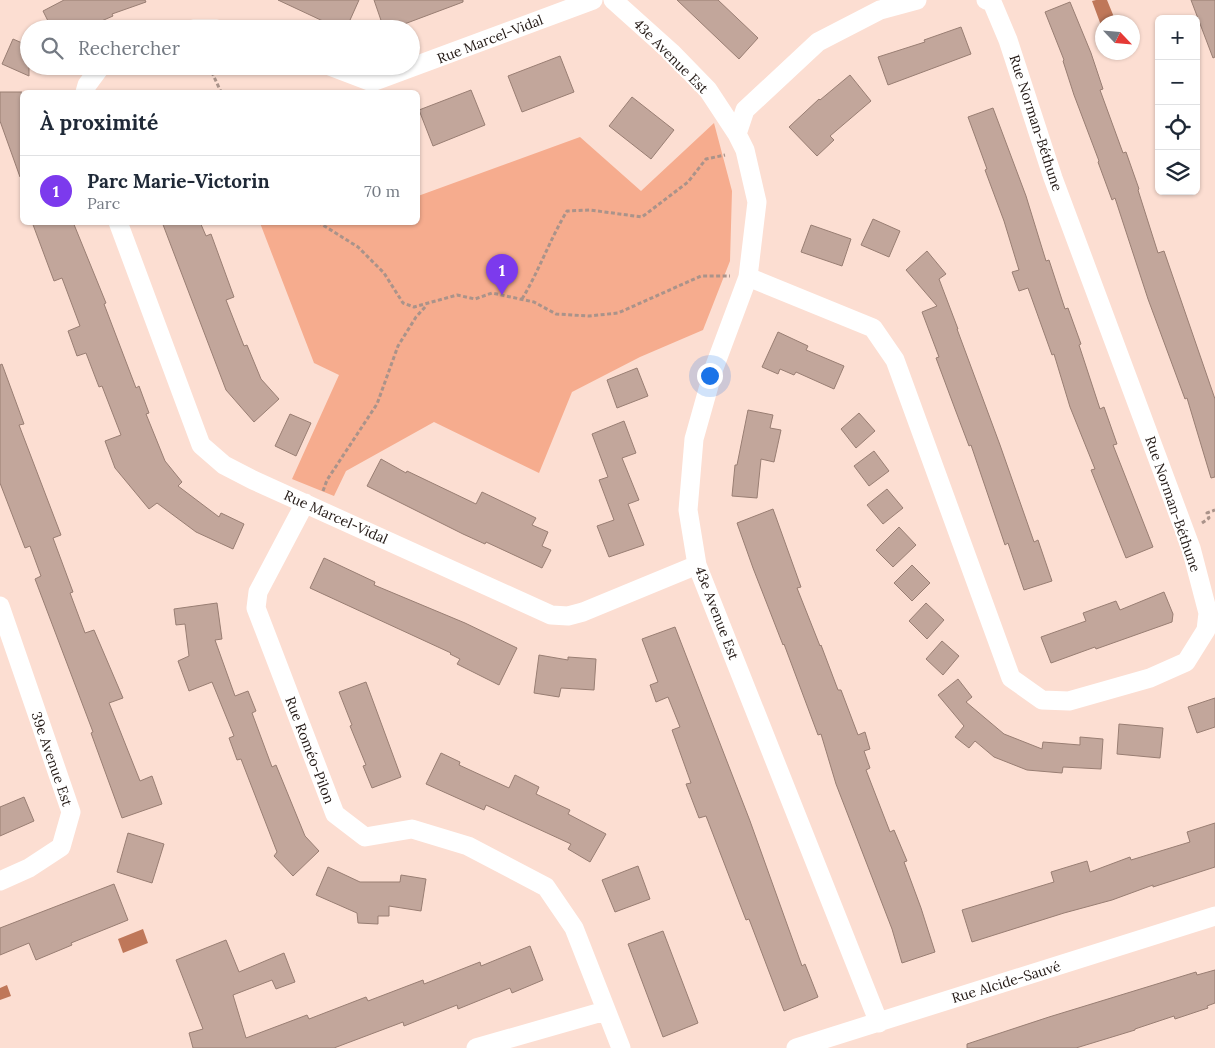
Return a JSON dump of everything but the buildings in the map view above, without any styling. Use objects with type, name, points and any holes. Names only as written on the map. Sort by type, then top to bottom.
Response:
[{"type":"street","name":"Rue Marcel-Vidal","points":[[420,64],[593,0]]},
{"type":"street","name":"43e Avenue Est","points":[[613,0],[671,52],[708,90],[741,142],[757,202],[748,277],[714,368],[694,439],[688,510],[697,565],[879,1023]]},
{"type":"street","points":[[741,142],[745,110],[818,42],[880,10],[917,0]]},
{"type":"street","name":"Rue Norman-Béthune","points":[[748,277],[873,328],[895,360],[1011,678],[1042,700],[1069,701],[1150,678],[1186,662],[1206,630],[1208,613],[1191,548],[1053,178],[1008,40],[992,2],[986,0]]},
{"type":"street","points":[[85,90],[86,84],[94,75]]},
{"type":"street","name":"Rue Marcel-Vidal","points":[[354,75],[372,82],[391,75]]},
{"type":"street","name":"Rue Marcel-Vidal","points":[[119,225],[202,446],[224,465],[253,480],[551,615],[568,616],[583,612],[697,565]]},
{"type":"street","name":"Rue Roméo-Pilon","points":[[310,505],[258,592],[256,608],[334,814],[365,837],[412,829],[468,846],[546,887],[574,928],[622,1048]]},
{"type":"street","name":"39e Avenue Est","points":[[0,606],[71,812],[61,847],[29,868],[0,881]]},
{"type":"street","name":"Rue Alcide-Sauvé","points":[[796,1048],[1215,916]]},
{"type":"street","points":[[476,1048],[606,1011]]},
{"type":"path","points":[[214,75],[220,90]]},
{"type":"path","points":[[522,298],[531,284],[566,211],[590,210],[642,217],[688,182],[706,159],[741,142]]},
{"type":"path","points":[[323,225],[358,246],[384,273],[403,303],[414,307],[458,296],[475,299],[492,293],[522,298],[556,314],[589,316],[618,313],[701,276],[748,277]]},
{"type":"path","points":[[310,505],[377,404],[398,346],[416,317],[428,304]]},
{"type":"path","points":[[1196,524],[1209,518],[1207,513],[1215,510]]},
{"type":"shaded area","points":[[1107,0],[1113,15],[1097,15],[1092,1]]},
{"type":"shaded area","points":[[714,123],[732,191],[730,261],[703,330],[640,357],[572,392],[539,473],[434,422],[346,471],[334,496],[292,479],[339,375],[314,363],[261,225],[420,225],[420,195],[580,137],[641,191]]},
{"type":"shaded area","points":[[143,929],[148,943],[123,953],[118,939]]},
{"type":"shaded area","points":[[7,985],[11,996],[0,1000],[0,988]]},
{"type":"place","name":"Parc Marie-Victorin","points":[[502,295]]}]
